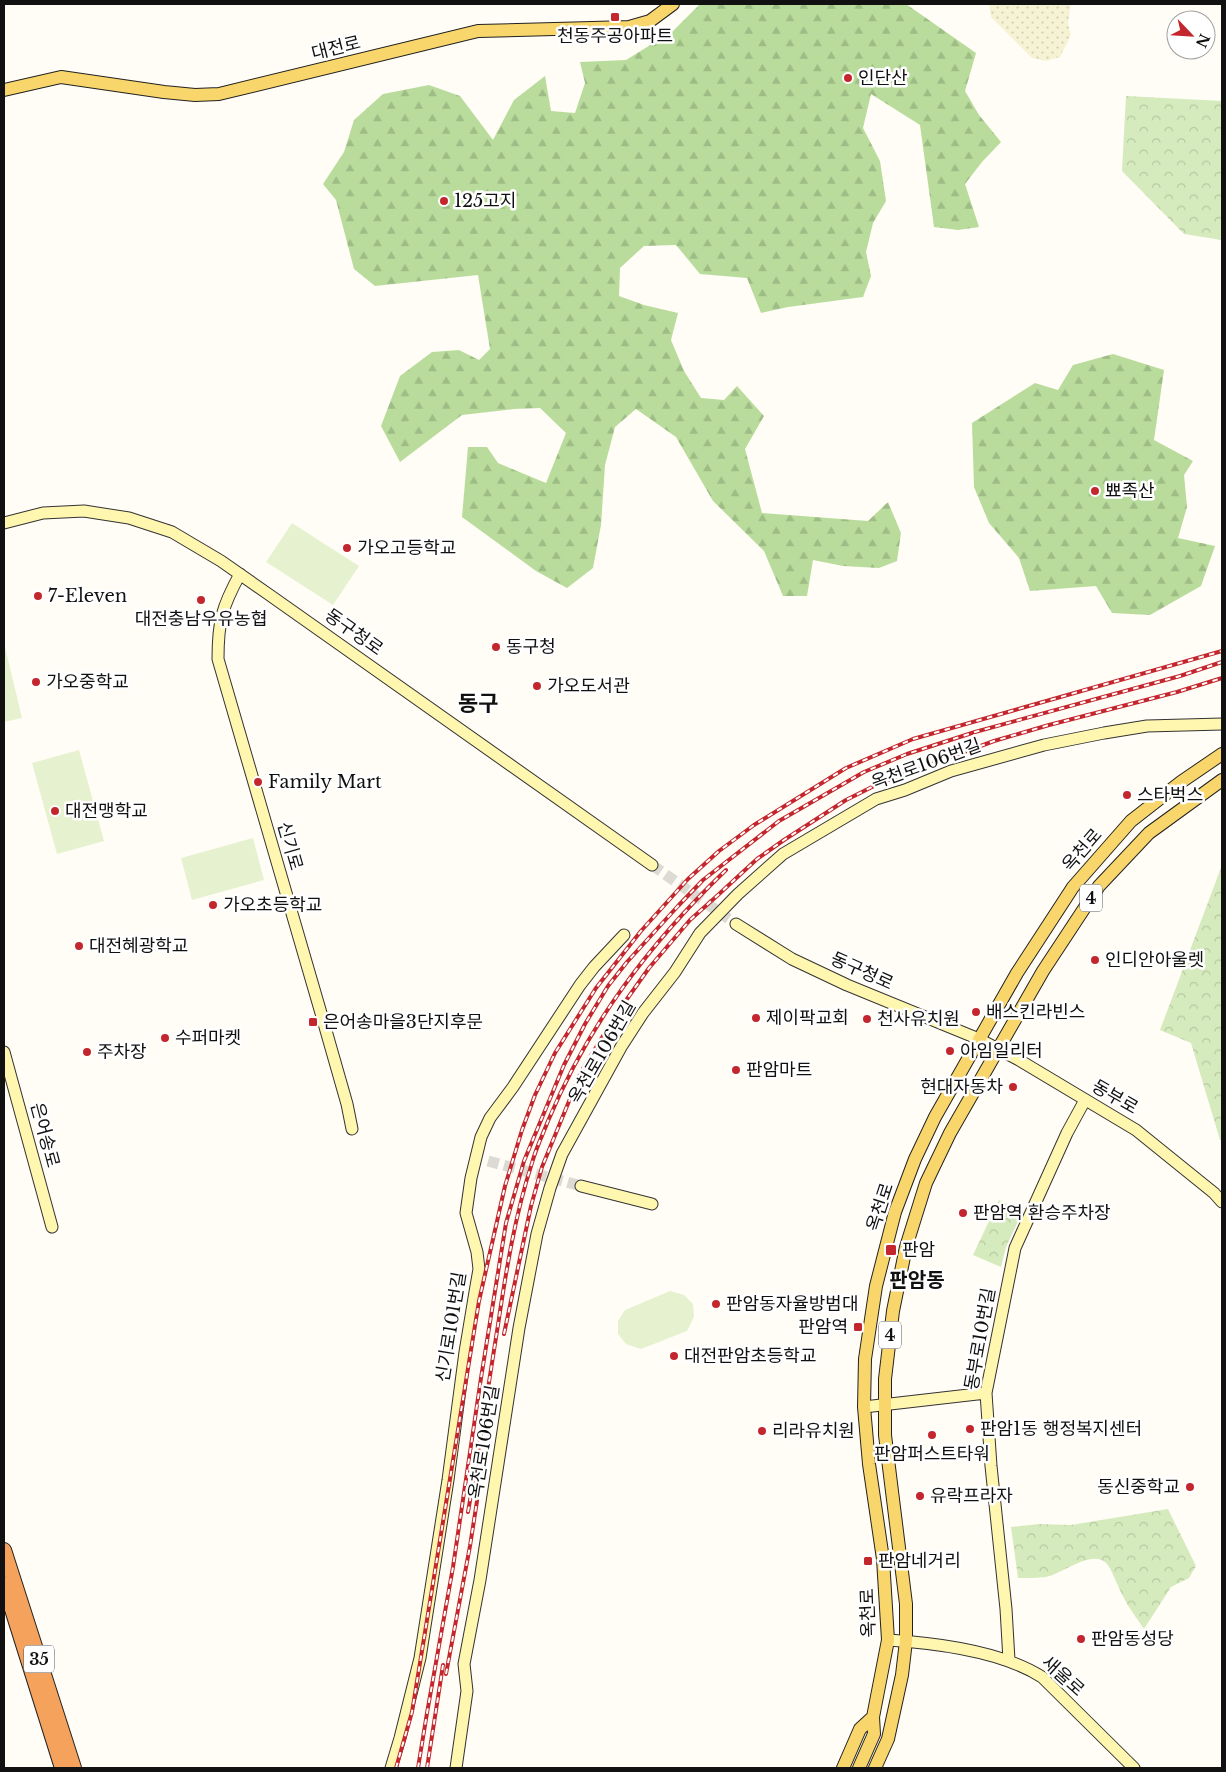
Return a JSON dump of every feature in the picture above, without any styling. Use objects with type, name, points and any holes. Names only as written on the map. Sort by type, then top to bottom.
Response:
[{"type":"highway","name":"35","points":[[4,1550],[74,1768]]},
{"type":"highway","name":"35","points":[[4,1584],[62,1768]]},
{"type":"main road","name":"대전로","points":[[4,90],[61,77],[164,92],[195,95],[219,94],[478,31],[629,27],[650,20],[673,4]]},
{"type":"main road","name":"옥천로","points":[[843,1768],[860,1729],[873,1717],[888,1640],[883,1560],[869,1464],[864,1408],[865,1359],[876,1286],[895,1212],[915,1159],[935,1116],[1017,973],[1073,887],[1131,822],[1181,782],[1222,754]]},
{"type":"main road","name":"옥천로","points":[[876,1768],[888,1740],[902,1675],[906,1641],[906,1604],[885,1435],[885,1379],[893,1311],[906,1247],[926,1183],[950,1133],[1043,971],[1099,886],[1149,833],[1222,780]]},
{"type":"main road","points":[[850,1768],[873,1717]]},
{"type":"main road","points":[[859,1768],[874,1734],[873,1717]]},
{"type":"street","name":"동구청로","points":[[4,523],[43,513],[84,512],[129,518],[172,532],[240,574],[652,865]]},
{"type":"street","name":"신기로","points":[[240,574],[228,596],[222,613],[218,636],[218,659],[329,1039],[352,1129]]},
{"type":"street","name":"옥천로106번길","points":[[456,1768],[467,1691],[464,1664],[480,1580],[519,1328],[537,1234],[550,1188],[562,1154],[621,1047],[644,1012],[675,972],[700,933],[738,894],[783,854],[876,799],[905,790],[951,771],[1044,745],[1147,726],[1222,724]]},
{"type":"street","name":"동구청로","points":[[736,924],[800,963],[847,985],[979,1039]]},
{"type":"street","name":"신기로101번길","points":[[391,1768],[421,1650],[479,1269],[477,1252],[466,1213],[466,1199],[481,1137],[490,1118],[514,1087],[580,985],[624,935]]},
{"type":"street","name":"동부로","points":[[979,1039],[1136,1130],[1214,1193],[1222,1202]]},
{"type":"street","name":"은어송로","points":[[4,1052],[52,1227]]},
{"type":"street","name":"동부로10번길","points":[[1009,1660],[986,1394],[1015,1248],[1067,1133],[1085,1100]]},
{"type":"street","points":[[475,1160],[488,1161]]},
{"type":"street","points":[[581,1186],[652,1204]]},
{"type":"street","points":[[864,1408],[986,1394]]},
{"type":"street","name":"새울로","points":[[888,1640],[968,1650],[1009,1660],[1027,1667],[1042,1677],[1134,1768]]},
{"type":"shaded area","points":[[989,4],[1071,4],[1068,23],[1071,35],[1060,57],[1046,61],[1032,58],[991,17]]},
{"type":"green space","points":[[700,4],[906,4],[976,53],[965,91],[979,115],[1001,142],[965,184],[979,227],[958,230],[934,227],[920,125],[871,94],[863,128],[880,161],[886,201],[873,223],[866,252],[871,276],[863,297],[788,307],[761,313],[747,278],[700,274],[676,245],[644,246],[620,268],[619,296],[644,305],[678,313],[671,340],[684,371],[701,398],[724,400],[737,386],[764,416],[745,449],[762,513],[868,521],[888,502],[901,533],[897,561],[879,568],[843,566],[813,560],[807,596],[783,596],[764,551],[713,501],[676,437],[636,409],[615,427],[605,465],[601,525],[593,568],[567,588],[536,571],[462,517],[468,447],[487,447],[498,463],[546,483],[566,433],[540,408],[462,415],[400,462],[381,426],[400,376],[432,352],[459,350],[479,360],[490,349],[478,275],[375,286],[354,269],[336,200],[323,184],[344,152],[354,120],[383,94],[429,85],[460,96],[493,140],[514,100],[545,76],[551,111],[575,113],[585,83],[580,62],[626,60],[673,31]]},
{"type":"green space","points":[[1126,96],[1222,101],[1222,240],[1184,234],[1122,171]]},
{"type":"green space","points":[[1113,354],[1164,370],[1154,440],[1193,461],[1184,475],[1187,507],[1178,538],[1215,546],[1201,586],[1150,615],[1112,613],[1096,586],[1030,591],[1019,558],[989,523],[974,487],[972,423],[1035,383],[1058,390],[1073,365]]},
{"type":"green space","points":[[292,523],[359,566],[333,605],[266,562]]},
{"type":"green space","points":[[4,643],[22,718],[4,722]]},
{"type":"green space","points":[[79,750],[104,841],[57,854],[32,763]]},
{"type":"green space","points":[[253,838],[264,880],[192,900],[181,858]]},
{"type":"green space","points":[[1222,865],[1222,1140],[1220,1140],[1191,1043],[1160,1030]]},
{"type":"green space","points":[[999,1200],[1023,1211],[1006,1247],[1001,1267],[973,1255]]},
{"type":"green space","points":[[670,1291],[684,1295],[693,1304],[694,1317],[687,1331],[641,1349],[626,1344],[618,1334],[618,1321],[625,1310]]},
{"type":"green space","points":[[1168,1509],[1196,1566],[1189,1578],[1171,1587],[1144,1629],[1125,1600],[1107,1564],[1101,1560],[1086,1560],[1046,1577],[1018,1578],[1011,1527],[1039,1524],[1071,1525]]},
{"type":"tunnel","points":[[652,865],[736,924]]},
{"type":"tunnel","points":[[488,1161],[581,1186]]},
{"type":"railway","points":[[396,1768],[412,1712],[479,1301],[505,1186],[535,1095],[555,1053],[596,988],[641,931],[688,879],[719,851],[754,825],[846,768],[913,739],[1222,651]]},
{"type":"railway","points":[[418,1768],[453,1567],[506,1223],[524,1161],[564,1065],[585,1024],[608,986],[627,962],[703,880],[779,821],[864,772],[907,754],[975,732],[1180,676],[1222,662]]},
{"type":"railway","points":[[504,1334],[531,1206],[542,1167],[581,1072],[617,1013],[649,968],[690,920],[757,859],[846,800],[878,784],[994,741],[1177,692],[1222,678]]},
{"type":"railway","points":[[468,1512],[512,1243],[526,1183],[548,1121],[582,1051],[624,986],[672,926],[726,870]]},
{"type":"railway","points":[[446,1674],[477,1501]]},
{"type":"railway","points":[[427,1768],[443,1665]]},
{"type":"place","name":"천동주공아파트","points":[[615,17]]},
{"type":"place","name":"인단산","points":[[848,78]]},
{"type":"place","name":"125고지","points":[[444,201]]},
{"type":"place","name":"뾰족산","points":[[1095,491]]},
{"type":"place","name":"가오고등학교","points":[[347,548]]},
{"type":"place","name":"7-Eleven","points":[[38,596]]},
{"type":"place","name":"대전충남우유농협","points":[[201,600]]},
{"type":"place","name":"동구청","points":[[496,647]]},
{"type":"place","name":"가오중학교","points":[[36,682]]},
{"type":"place","name":"가오도서관","points":[[537,686]]},
{"type":"place","name":"Family Mart","points":[[258,782]]},
{"type":"place","name":"스타벅스","points":[[1127,795]]},
{"type":"place","name":"대전맹학교","points":[[55,811]]},
{"type":"place","name":"가오초등학교","points":[[213,905]]},
{"type":"place","name":"대전혜광학교","points":[[79,946]]},
{"type":"place","name":"인디안아울렛","points":[[1095,960]]},
{"type":"place","name":"배스킨라빈스","points":[[976,1012]]},
{"type":"place","name":"제이팍교회","points":[[756,1018]]},
{"type":"place","name":"천사유치원","points":[[867,1019]]},
{"type":"place","name":"은어송마을3단지후문","points":[[313,1022]]},
{"type":"place","name":"수퍼마켓","points":[[165,1038]]},
{"type":"place","name":"아임일리터","points":[[950,1051]]},
{"type":"place","name":"주차장","points":[[87,1052]]},
{"type":"place","name":"판암마트","points":[[736,1070]]},
{"type":"place","name":"현대자동차","points":[[1013,1087]]},
{"type":"place","name":"판암역 환승주차장","points":[[963,1213]]},
{"type":"place","name":"판암","points":[[891,1250]]},
{"type":"place","name":"판암동자율방범대","points":[[716,1304]]},
{"type":"place","name":"판암역","points":[[858,1327]]},
{"type":"place","name":"대전판암초등학교","points":[[674,1356]]},
{"type":"place","name":"판암1동 행정복지센터","points":[[970,1429]]},
{"type":"place","name":"리라유치원","points":[[762,1431]]},
{"type":"place","name":"판암퍼스트타워","points":[[932,1435]]},
{"type":"place","name":"동신중학교","points":[[1190,1487]]},
{"type":"place","name":"유락프라자","points":[[920,1496]]},
{"type":"place","name":"판암네거리","points":[[868,1561]]},
{"type":"place","name":"판암동성당","points":[[1081,1639]]},
{"type":"district","name":"동구","points":[[478,703]]},
{"type":"district","name":"판암동","points":[[917,1280]]}]
